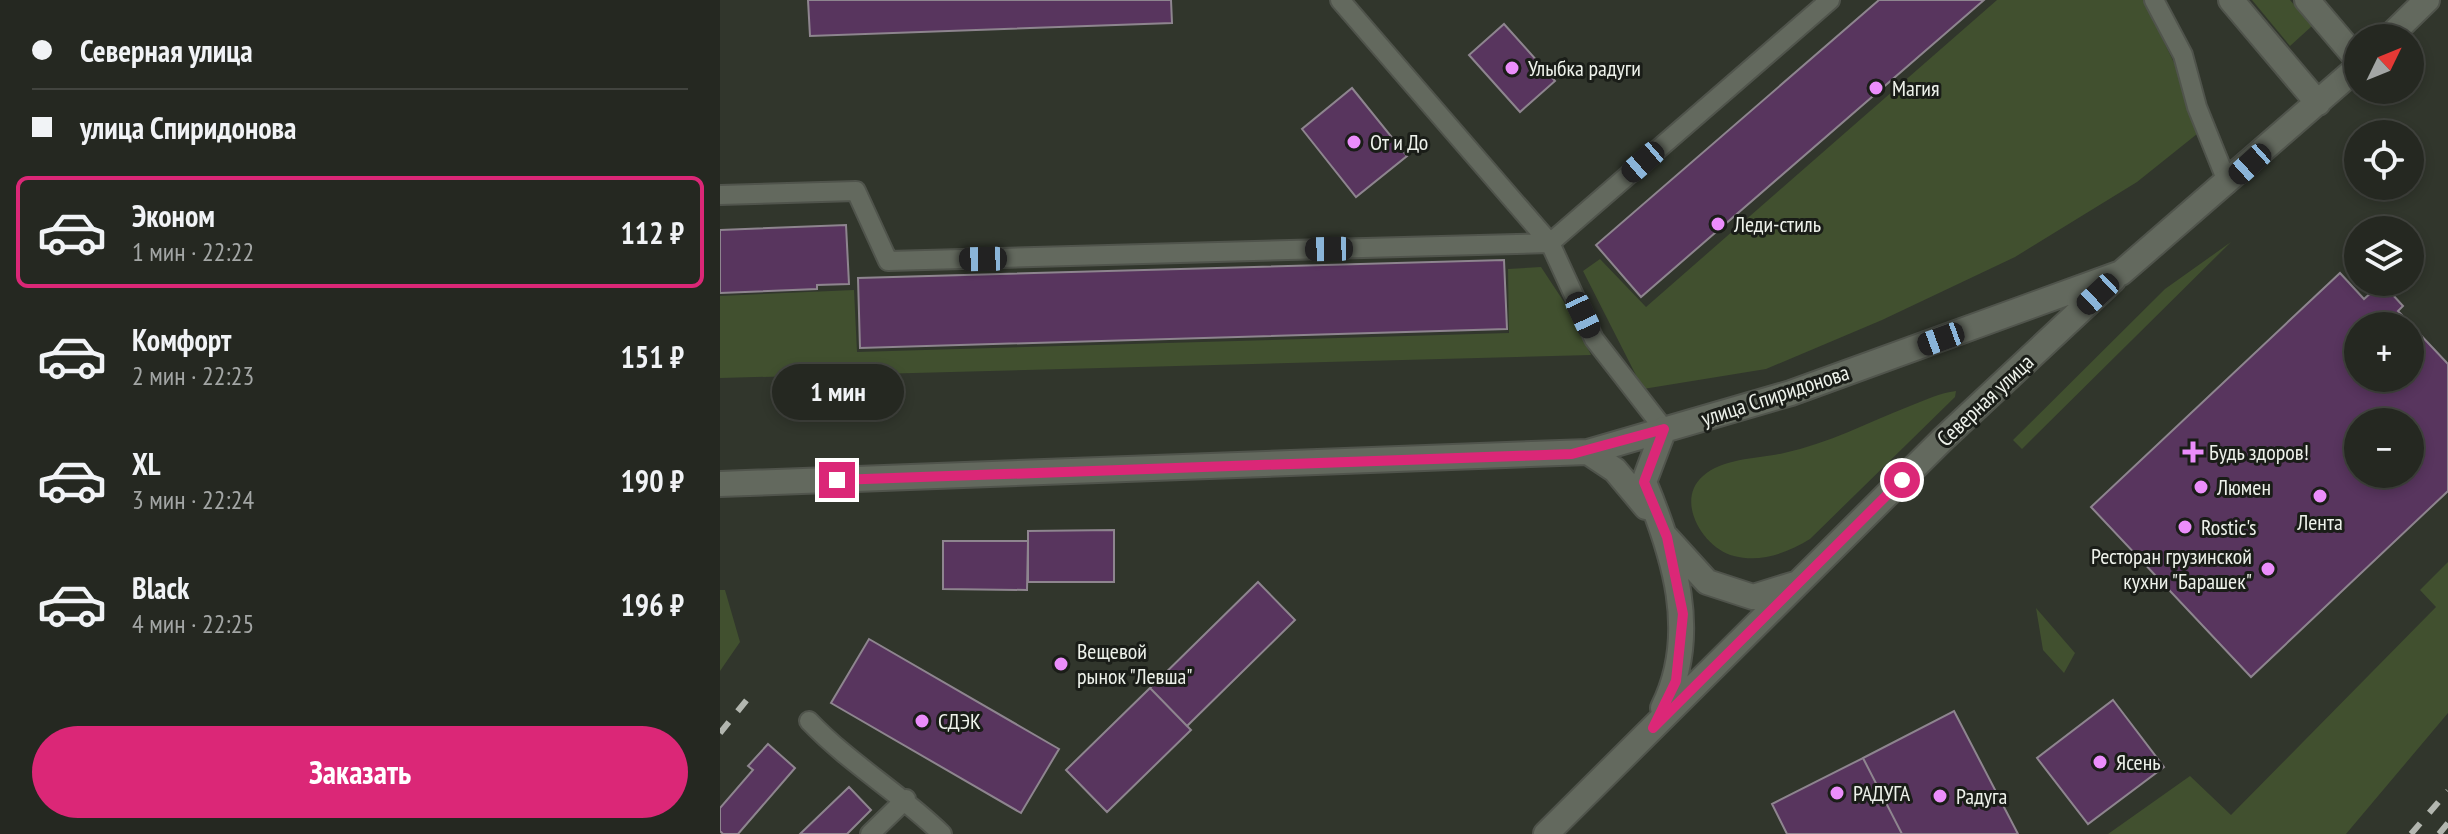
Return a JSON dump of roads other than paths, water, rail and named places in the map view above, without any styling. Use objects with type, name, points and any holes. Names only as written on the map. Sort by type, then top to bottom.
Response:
[{"type":"street","points":[[2231,0],[2318,103]]},
{"type":"street","points":[[2307,0],[2344,44]]},
{"type":"street","points":[[2402,24],[2427,0]]},
{"type":"street","name":"улица Спиридонова","points":[[720,484],[1588,452],[1791,393],[2121,273],[2228,184],[2344,80]]},
{"type":"street","name":"Северная улица","points":[[1546,834],[1943,439],[2121,273]]},
{"type":"street","points":[[1653,728],[1676,681],[1683,614],[1667,537],[1644,482],[1664,429]]},
{"type":"street","points":[[1588,452],[1615,470],[1637,493],[1667,537],[1707,582],[1753,597],[1799,583]]},
{"type":"lane","points":[[1340,0],[1550,243],[1594,339],[1664,429]]},
{"type":"lane","points":[[720,195],[856,191],[888,261],[1550,243],[1830,0]]},
{"type":"lane","points":[[2154,0],[2183,55],[2197,107],[2228,184]]},
{"type":"lane","points":[[809,721],[852,764],[906,799],[942,834]]},
{"type":"lane","points":[[870,834],[906,799]]},
{"type":"railway","points":[[720,733],[750,696]]},
{"type":"railway","points":[[2411,834],[2448,791]]},
{"type":"railway","points":[[2439,834],[2448,823]]},
{"type":"place","name":"Улыбка радуги","points":[[1512,68]]},
{"type":"place","name":"Магия","points":[[1876,88]]},
{"type":"place","name":"От и До","points":[[1354,142]]},
{"type":"place","name":"Леди-стиль","points":[[1718,224]]},
{"type":"place","name":"Будь здоров!","points":[[2193,452]]},
{"type":"place","name":"Люмен","points":[[2201,487]]},
{"type":"place","name":"Лента","points":[[2320,496]]},
{"type":"place","name":"Rostic's","points":[[2185,527]]},
{"type":"place","name":"Ресторан грузинской кухни \"Барашек\"","points":[[2268,569]]},
{"type":"place","name":"Вещевой рынок \"Левша\"","points":[[1061,664]]},
{"type":"place","name":"СДЭК","points":[[922,721]]},
{"type":"place","name":"Ясень","points":[[2100,762]]},
{"type":"place","name":"РАДУГА","points":[[1837,793]]},
{"type":"place","name":"Радуга","points":[[1940,796]]}]
